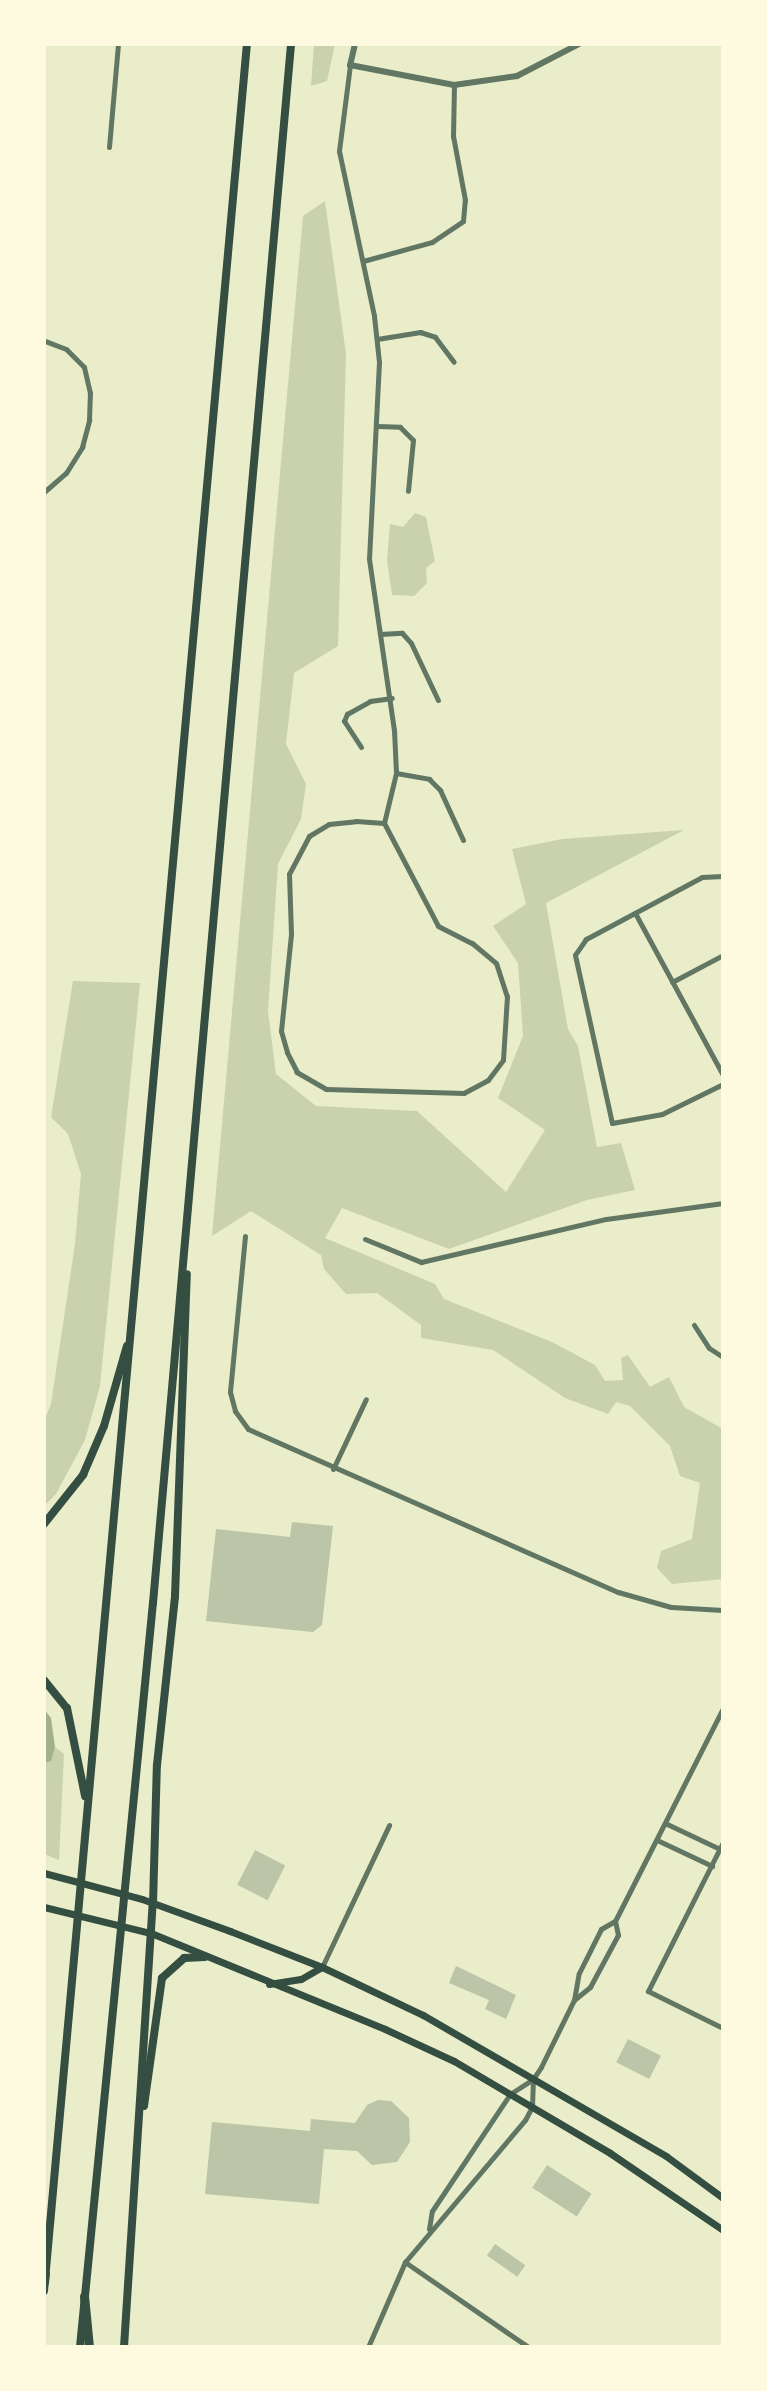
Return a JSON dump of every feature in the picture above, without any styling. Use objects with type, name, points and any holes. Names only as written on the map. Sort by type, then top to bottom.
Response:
[{"type":"highway","points":[[44,2291],[247,44]]},
{"type":"highway","points":[[80,2347],[188,1211],[291,44]]},
{"type":"highway","points":[[124,2347],[153,1904],[157,1765],[176,1596],[188,1211]]},
{"type":"highway","points":[[44,1524],[83,1475],[104,1426],[133,1326]]},
{"type":"highway","points":[[44,1680],[67,1708],[86,1807]]},
{"type":"highway","points":[[136,2168],[162,1978],[184,1958],[205,1956]]},
{"type":"highway","points":[[84,2296],[89,2347]]},
{"type":"main road","points":[[44,1873],[142,1899],[322,1967],[467,2037],[533,2079],[666,2156],[723,2198]]},
{"type":"main road","points":[[46,1907],[140,1929],[268,1984],[385,2029],[532,2107],[675,2194],[723,2230]]},
{"type":"main road","points":[[268,1984],[301,1979],[322,1967]]},
{"type":"street","points":[[108,147],[118,44]]},
{"type":"street","points":[[355,44],[339,151],[377,339],[377,426],[369,559],[392,698],[396,773],[384,823],[438,926],[472,943],[496,963],[507,996],[503,1060],[488,1080],[464,1093],[326,1089],[297,1072],[287,1052],[281,1031],[291,934],[289,874],[297,852],[309,836],[329,824],[384,823]]},
{"type":"street","points":[[350,65],[454,85],[517,76],[579,44]]},
{"type":"street","points":[[363,261],[432,242],[463,221],[466,200],[453,136],[454,85]]},
{"type":"street","points":[[377,339],[420,332],[435,337],[454,362]]},
{"type":"street","points":[[44,492],[66,473],[82,447],[89,420],[90,393],[83,367],[66,349],[45,341]]},
{"type":"street","points":[[723,386],[723,460]]},
{"type":"street","points":[[377,426],[400,427],[413,440],[408,491]]},
{"type":"street","points":[[380,634],[402,633],[411,643],[438,700]]},
{"type":"street","points":[[361,747],[344,721],[347,714],[370,701],[392,698]]},
{"type":"street","points":[[396,773],[429,779],[440,790],[463,840]]},
{"type":"street","points":[[723,876],[702,877],[586,939],[575,955],[612,1123],[662,1114],[723,1084]]},
{"type":"street","points":[[635,913],[723,1075]]},
{"type":"street","points":[[672,982],[723,955]]},
{"type":"street","points":[[365,1239],[421,1262],[606,1219],[723,1203]]},
{"type":"street","points":[[245,1236],[230,1392],[235,1411],[248,1429],[333,1469],[618,1592],[671,1607],[723,1610]]},
{"type":"street","points":[[694,1325],[709,1348],[723,1357]]},
{"type":"street","points":[[333,1469],[366,1399]]},
{"type":"street","points":[[368,2347],[405,2262],[429,2229],[449,2215],[532,2107],[533,2079],[574,2000],[579,1973],[601,1929],[615,1921],[667,1824],[723,1708]]},
{"type":"street","points":[[667,1824],[720,1849]]},
{"type":"street","points":[[322,1967],[389,1825]]},
{"type":"street","points":[[657,1840],[712,1866]]},
{"type":"street","points":[[723,1842],[648,1991],[723,2028]]},
{"type":"street","points":[[574,2000],[590,1987],[618,1935],[615,1921]]},
{"type":"street","points":[[429,2229],[432,2211],[510,2094],[533,2079]]},
{"type":"street","points":[[405,2262],[528,2347]]},
{"type":"shaded area","points":[[314,44],[335,44],[327,81],[311,86]]},
{"type":"shaded area","points":[[325,201],[346,354],[338,646],[294,673],[286,744],[306,784],[301,819],[278,864],[268,1011],[276,1074],[316,1106],[417,1111],[506,1192],[545,1130],[498,1098],[523,1036],[518,963],[493,926],[526,904],[512,849],[562,839],[684,830],[546,903],[568,1029],[578,1046],[597,1147],[621,1143],[635,1190],[587,1200],[449,1249],[342,1208],[325,1238],[435,1284],[444,1299],[552,1342],[595,1365],[605,1381],[623,1380],[621,1358],[628,1355],[650,1387],[669,1377],[684,1407],[723,1429],[723,1579],[672,1584],[657,1568],[661,1551],[692,1539],[700,1483],[680,1476],[670,1446],[630,1406],[616,1402],[608,1414],[565,1398],[493,1350],[421,1338],[421,1325],[377,1293],[346,1294],[324,1269],[321,1255],[251,1211],[212,1236],[303,216]]},
{"type":"shaded area","points":[[415,513],[426,517],[435,561],[426,568],[427,583],[414,596],[392,595],[387,560],[390,524],[403,527]]},
{"type":"shaded area","points":[[73,981],[140,983],[100,1386],[85,1440],[56,1494],[44,1506],[44,1421],[51,1404],[75,1244],[81,1174],[68,1134],[51,1117]]},
{"type":"shaded area","points":[[44,1709],[51,1718],[55,1747],[51,1761],[44,1763]]},
{"type":"shaded area","points":[[55,1747],[64,1754],[59,1860],[44,1854],[44,1763],[51,1760]]},
{"type":"building","points":[[292,1522],[333,1526],[322,1625],[313,1632],[206,1621],[216,1529],[290,1537]]},
{"type":"building","points":[[255,1850],[285,1865],[268,1900],[237,1885]]},
{"type":"building","points":[[456,1966],[516,1995],[506,2019],[485,2009],[489,2000],[449,1983]]},
{"type":"building","points":[[628,2039],[661,2056],[649,2079],[616,2062]]},
{"type":"building","points":[[378,2100],[391,2101],[409,2118],[410,2142],[397,2162],[372,2165],[357,2151],[324,2149],[319,2204],[205,2194],[212,2122],[310,2131],[311,2119],[355,2123],[367,2105]]},
{"type":"building","points":[[547,2165],[591,2194],[577,2217],[532,2188]]},
{"type":"building","points":[[495,2244],[525,2265],[517,2277],[487,2255]]}]
